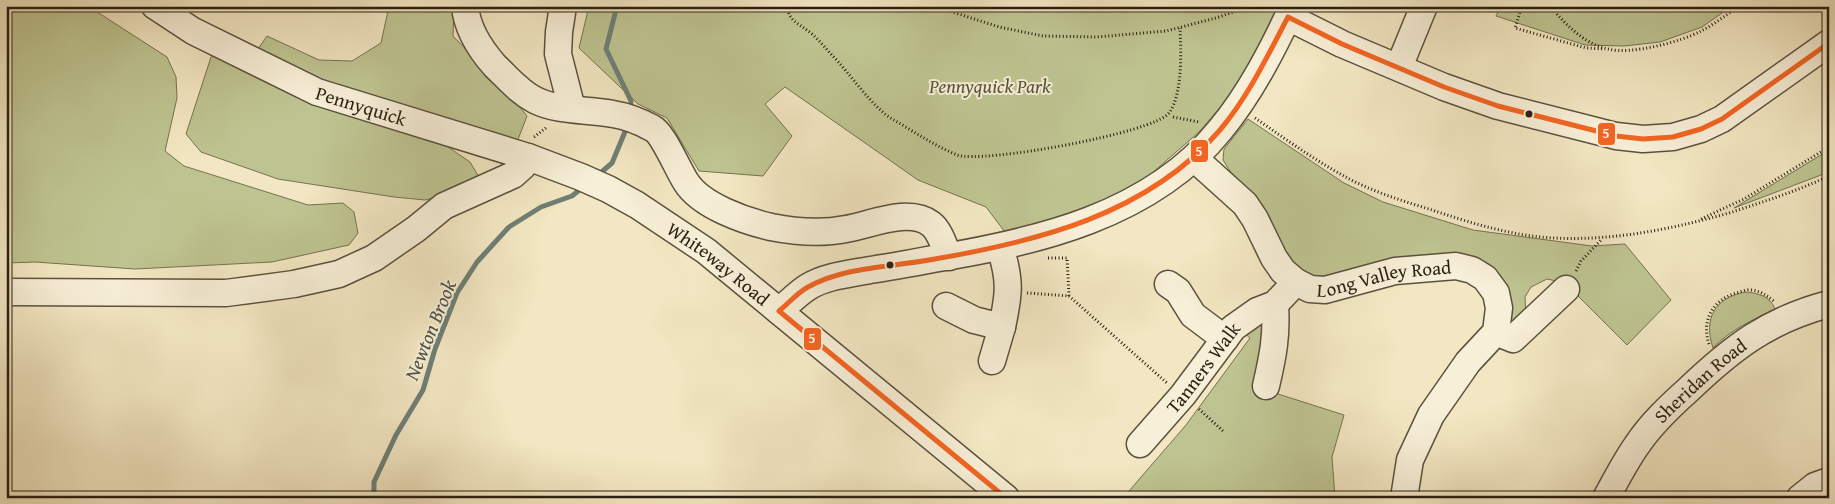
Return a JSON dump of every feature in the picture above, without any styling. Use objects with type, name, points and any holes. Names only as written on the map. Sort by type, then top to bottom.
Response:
[{"type":"street","name":"Pennyquick","points":[[155,6],[193,31],[317,92],[528,157],[581,177]]},
{"type":"street","points":[[465,6],[468,23],[475,38],[490,60],[520,91],[535,100],[551,106],[614,114],[654,128],[661,136],[687,184],[698,195],[717,207],[771,227],[806,233],[847,229],[883,220],[906,217],[921,219],[937,231],[949,257]]},
{"type":"street","points":[[563,6],[558,54],[572,109]]},
{"type":"street","points":[[1399,67],[1424,6]]},
{"type":"street","points":[[779,311],[808,287],[836,276],[1000,247],[1095,219],[1125,205],[1174,175],[1194,158],[1219,132],[1257,78],[1290,11],[1342,44],[1444,88],[1498,106],[1616,136],[1643,139],[1673,137],[1701,130],[1722,119],[1829,43]]},
{"type":"street","points":[[6,292],[226,292],[294,284],[339,274],[374,258],[416,229],[444,206],[513,175],[523,166],[528,157]]},
{"type":"street","name":"Long Valley Road","points":[[1194,158],[1245,204],[1255,219],[1274,258],[1283,271],[1296,282],[1310,288],[1325,290],[1395,271],[1456,266],[1472,270],[1485,278],[1496,293],[1499,308],[1496,332]]},
{"type":"street","name":"Whiteway Road","points":[[581,177],[637,205],[706,251],[1006,498]]},
{"type":"street","points":[[992,361],[1009,296],[1008,280],[1000,247]]},
{"type":"street","name":"Tanners Walk","points":[[1140,444],[1192,403],[1224,339],[1233,328],[1257,312],[1275,304],[1296,282]]},
{"type":"street","points":[[1168,284],[1178,291],[1193,314],[1224,339]]},
{"type":"street","points":[[1404,498],[1410,460],[1431,415],[1468,362],[1496,332],[1512,339],[1566,289]]},
{"type":"street","points":[[1266,386],[1275,350],[1277,328],[1275,304]]},
{"type":"street","name":"Sheridan Road","points":[[1606,498],[1636,446],[1660,416],[1716,363],[1752,335],[1784,319],[1829,304]]},
{"type":"street","points":[[946,306],[974,320],[1002,327]]},
{"type":"street","points":[[1800,498],[1815,486],[1829,481]]},
{"type":"path","points":[[787,6],[794,22],[808,31],[885,114],[936,146],[960,156],[987,157],[1060,146],[1149,125],[1169,114],[1177,98],[1182,59],[1180,28]]},
{"type":"path","points":[[934,6],[999,27],[1043,36],[1097,37],[1166,32],[1250,6]]},
{"type":"path","points":[[1522,6],[1515,28],[1586,48],[1608,50],[1635,50],[1670,44],[1700,32],[1740,6]]},
{"type":"path","points":[[1550,6],[1560,18],[1583,38],[1608,50]]},
{"type":"path","points":[[1240,104],[1252,117],[1345,177],[1399,200],[1479,225],[1552,238],[1602,238],[1652,232],[1691,224],[1763,203],[1829,176]]},
{"type":"path","points":[[528,157],[535,136],[572,109]]},
{"type":"path","points":[[1691,224],[1744,198],[1829,147]]},
{"type":"path","points":[[1566,289],[1581,261],[1602,238]]},
{"type":"path","points":[[1039,257],[1067,258],[1069,296]]},
{"type":"path","points":[[1716,363],[1708,340],[1706,327],[1710,312],[1725,296],[1749,289],[1764,293],[1778,305],[1784,319]]},
{"type":"path","points":[[1009,296],[1030,293],[1069,296],[1158,377],[1192,403],[1224,432]]},
{"type":"green space","points":[[6,6],[85,6],[167,57],[176,77],[177,98],[165,151],[184,166],[308,205],[343,203],[354,212],[358,233],[349,245],[272,262],[135,269],[35,262],[6,263]]},
{"type":"green space","points":[[389,6],[454,6],[453,36],[511,96],[527,116],[517,142],[438,140],[470,162],[479,177],[442,196],[425,200],[394,197],[278,179],[201,152],[186,134],[211,57],[258,49],[267,36],[319,60],[352,61],[381,43]]},
{"type":"green space","name":"Pennyquick Park","points":[[589,6],[1280,6],[1254,57],[1248,64],[1247,72],[1239,85],[1200,131],[1150,175],[1108,203],[1008,236],[986,207],[918,180],[785,87],[765,104],[792,136],[763,176],[699,171],[667,118],[638,104],[579,48]]},
{"type":"green space","points":[[1501,6],[1732,6],[1702,27],[1660,42],[1624,46],[1585,45],[1496,16]]},
{"type":"green space","points":[[1248,119],[1344,183],[1383,202],[1473,230],[1592,246],[1625,244],[1671,300],[1627,345],[1565,283],[1547,279],[1531,287],[1525,297],[1526,316],[1509,326],[1487,267],[1326,283],[1277,257],[1262,206],[1230,171],[1223,160],[1224,149]]},
{"type":"green space","points":[[1829,150],[1829,172],[1734,208]]},
{"type":"green space","points":[[1745,292],[1767,298],[1775,309],[1735,330],[1713,348],[1710,327],[1714,311],[1726,299]]},
{"type":"green space","points":[[1261,324],[1266,326],[1253,386],[1344,415],[1332,457],[1335,498],[1123,498],[1186,425],[1250,338],[1243,332]]},
{"type":"waterway","name":"Newton Brook","points":[[617,6],[606,49],[631,101],[630,111]]},
{"type":"waterway","name":"Newton Brook","points":[[597,176],[612,163],[627,127]]},
{"type":"waterway","name":"Newton Brook","points":[[374,498],[374,482],[396,435],[423,390],[435,349],[457,293],[477,262],[509,227],[541,207],[572,196],[583,187]]},
{"type":"transit line","name":"5","points":[[1006,498],[779,311],[804,289],[822,280],[867,269],[969,253],[1049,233],[1087,220],[1124,204],[1159,184],[1191,159],[1220,130],[1249,90],[1288,17],[1342,44],[1444,87],[1498,106],[1616,136],[1643,139],[1673,137],[1701,129],[1722,119],[1829,43]]}]
